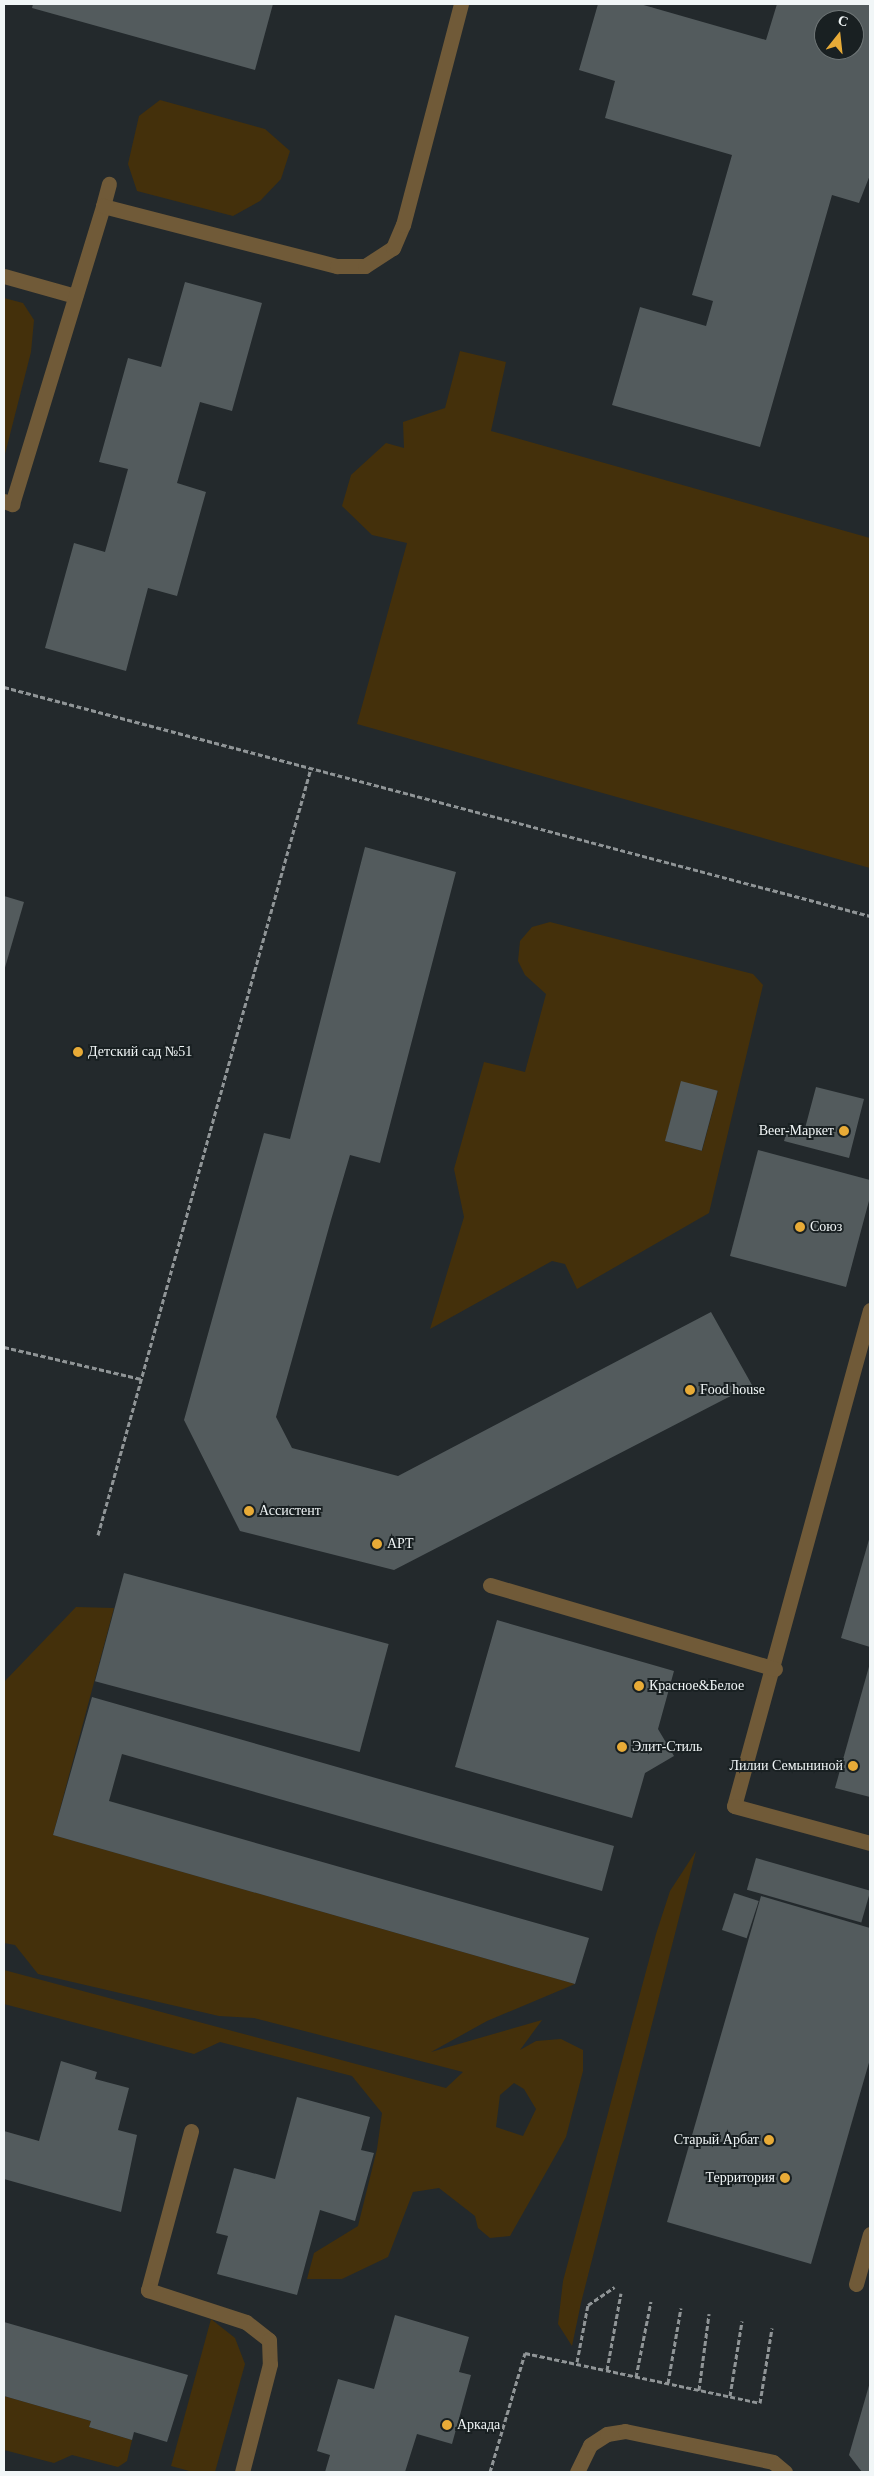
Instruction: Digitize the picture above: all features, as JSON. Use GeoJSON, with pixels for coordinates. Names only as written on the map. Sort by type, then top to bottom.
{"type":"FeatureCollection","features":[{"type":"Feature","properties":{"kind":"lane"},"geometry":{"type":"LineString","coordinates":[[103,206],[337,266],[365,266],[393,248],[403,225],[462,4]]}},
{"type":"Feature","properties":{"kind":"lane"},"geometry":{"type":"LineString","coordinates":[[4,501],[12,504],[109,184]]}},
{"type":"Feature","properties":{"kind":"lane"},"geometry":{"type":"LineString","coordinates":[[4,276],[75,296]]}},
{"type":"Feature","properties":{"kind":"lane"},"geometry":{"type":"LineString","coordinates":[[870,1310],[775,1669],[734,1806],[870,1843]]}},
{"type":"Feature","properties":{"kind":"lane"},"geometry":{"type":"LineString","coordinates":[[490,1585],[775,1669]]}},
{"type":"Feature","properties":{"kind":"lane"},"geometry":{"type":"LineString","coordinates":[[190,2131],[148,2290],[246,2322],[269,2340],[270,2364],[242,2472]]}},
{"type":"Feature","properties":{"kind":"lane"},"geometry":{"type":"LineString","coordinates":[[856,2284],[870,2234]]}},
{"type":"Feature","properties":{"kind":"lane"},"geometry":{"type":"LineString","coordinates":[[577,2472],[590,2445],[607,2434],[625,2431],[773,2462],[785,2472]]}},
{"type":"Feature","properties":{"kind":"path"},"geometry":{"type":"LineString","coordinates":[[4,686],[870,916]]}},
{"type":"Feature","properties":{"kind":"path"},"geometry":{"type":"LineString","coordinates":[[98,1535],[311,768]]}},
{"type":"Feature","properties":{"kind":"path"},"geometry":{"type":"LineString","coordinates":[[4,1347],[141,1379]]}},
{"type":"Feature","properties":{"kind":"path"},"geometry":{"type":"LineString","coordinates":[[577,2362],[588,2305],[615,2287]]}},
{"type":"Feature","properties":{"kind":"path"},"geometry":{"type":"LineString","coordinates":[[607,2370],[621,2293]]}},
{"type":"Feature","properties":{"kind":"path"},"geometry":{"type":"LineString","coordinates":[[636,2377],[651,2301]]}},
{"type":"Feature","properties":{"kind":"path"},"geometry":{"type":"LineString","coordinates":[[668,2383],[681,2308]]}},
{"type":"Feature","properties":{"kind":"path"},"geometry":{"type":"LineString","coordinates":[[698,2390],[709,2314]]}},
{"type":"Feature","properties":{"kind":"path"},"geometry":{"type":"LineString","coordinates":[[730,2396],[742,2321]]}},
{"type":"Feature","properties":{"kind":"path"},"geometry":{"type":"LineString","coordinates":[[490,2472],[524,2353],[577,2362],[636,2377],[760,2403],[772,2328]]}},
{"type":"Feature","properties":{"kind":"shaded area"},"geometry":{"type":"Polygon","coordinates":[[[160,100],[265,129],[290,151],[281,179],[260,201],[233,216],[137,191],[128,164],[139,116],[160,100]]]}},
{"type":"Feature","properties":{"kind":"shaded area"},"geometry":{"type":"Polygon","coordinates":[[[4,298],[23,303],[34,320],[31,352],[4,458],[4,298]]]}},
{"type":"Feature","properties":{"kind":"shaded area"},"geometry":{"type":"Polygon","coordinates":[[[460,351],[506,362],[491,431],[870,538],[870,868],[357,724],[407,543],[372,535],[342,506],[351,475],[386,443],[404,448],[403,422],[445,408],[460,351]]]}},
{"type":"Feature","properties":{"kind":"shaded area"},"geometry":{"type":"Polygon","coordinates":[[[550,922],[753,974],[763,985],[709,1213],[577,1289],[565,1264],[552,1261],[430,1329],[464,1217],[454,1169],[484,1062],[525,1072],[546,994],[525,975],[518,961],[520,941],[532,927],[550,922]],[[681,1082],[665,1141],[702,1151],[718,1091],[681,1082]]]}},
{"type":"Feature","properties":{"kind":"shaded area"},"geometry":{"type":"Polygon","coordinates":[[[76,1607],[114,1608],[53,1835],[575,1984],[487,2021],[431,2052],[542,2020],[520,2050],[536,2041],[561,2039],[583,2050],[583,2071],[566,2137],[510,2236],[490,2238],[478,2228],[475,2216],[439,2188],[413,2192],[388,2257],[342,2279],[307,2279],[314,2253],[358,2226],[377,2149],[382,2113],[352,2076],[220,2042],[194,2054],[4,2004],[4,1970],[446,2088],[463,2072],[254,2018],[219,2016],[38,1974],[15,1945],[4,1943],[4,1682],[76,1607]],[[514,2083],[500,2095],[496,2127],[523,2136],[536,2109],[524,2089],[514,2083]]]}},
{"type":"Feature","properties":{"kind":"shaded area"},"geometry":{"type":"Polygon","coordinates":[[[696,1851],[581,2303],[572,2346],[558,2324],[563,2281],[656,1934],[670,1891],[696,1851]]]}},
{"type":"Feature","properties":{"kind":"shaded area"},"geometry":{"type":"Polygon","coordinates":[[[211,2319],[235,2338],[245,2364],[215,2472],[193,2472],[171,2466],[211,2319]]]}},
{"type":"Feature","properties":{"kind":"shaded area"},"geometry":{"type":"Polygon","coordinates":[[[4,2396],[91,2421],[89,2427],[132,2440],[127,2461],[118,2467],[72,2455],[54,2463],[4,2450],[4,2396]]]}},
{"type":"Feature","properties":{"kind":"building"},"geometry":{"type":"Polygon","coordinates":[[[33,4],[273,4],[255,70],[32,8],[33,4]]]}},
{"type":"Feature","properties":{"kind":"building"},"geometry":{"type":"Polygon","coordinates":[[[598,4],[640,4],[766,40],[777,4],[870,4],[870,175],[859,203],[832,195],[760,447],[612,405],[640,307],[706,326],[713,301],[692,295],[732,155],[605,118],[615,81],[579,70],[598,4]]]}},
{"type":"Feature","properties":{"kind":"building"},"geometry":{"type":"Polygon","coordinates":[[[185,282],[262,303],[232,411],[200,402],[177,483],[206,492],[177,596],[148,588],[126,671],[45,648],[74,543],[105,552],[128,469],[99,462],[128,358],[161,367],[185,282]]]}},
{"type":"Feature","properties":{"kind":"building"},"geometry":{"type":"Polygon","coordinates":[[[365,847],[456,872],[380,1163],[350,1155],[331,1220],[276,1417],[292,1448],[398,1476],[711,1312],[752,1385],[394,1570],[240,1531],[184,1420],[264,1133],[290,1139],[365,847]]]}},
{"type":"Feature","properties":{"kind":"building"},"geometry":{"type":"Polygon","coordinates":[[[4,896],[24,902],[4,971],[4,896]]]}},
{"type":"Feature","properties":{"kind":"building"},"geometry":{"type":"Polygon","coordinates":[[[681,1081],[718,1091],[702,1151],[665,1141],[681,1081]]]}},
{"type":"Feature","properties":{"kind":"building"},"geometry":{"type":"Polygon","coordinates":[[[816,1087],[864,1099],[849,1158],[784,1141],[788,1128],[804,1132],[816,1087]]]}},
{"type":"Feature","properties":{"kind":"building","name":"Союз"},"geometry":{"type":"Polygon","coordinates":[[[758,1150],[870,1180],[870,1197],[846,1287],[730,1256],[758,1150]]]}},
{"type":"Feature","properties":{"kind":"building"},"geometry":{"type":"Polygon","coordinates":[[[870,1536],[870,1647],[841,1638],[870,1536]]]}},
{"type":"Feature","properties":{"kind":"building"},"geometry":{"type":"Polygon","coordinates":[[[124,1573],[389,1644],[360,1752],[95,1681],[124,1573]]]}},
{"type":"Feature","properties":{"kind":"building"},"geometry":{"type":"Polygon","coordinates":[[[497,1620],[674,1671],[658,1729],[674,1756],[645,1773],[632,1818],[455,1767],[497,1620]]]}},
{"type":"Feature","properties":{"kind":"building"},"geometry":{"type":"Polygon","coordinates":[[[870,1663],[870,1797],[835,1788],[870,1663]]]}},
{"type":"Feature","properties":{"kind":"building"},"geometry":{"type":"Polygon","coordinates":[[[92,1697],[614,1846],[602,1891],[122,1754],[109,1801],[589,1938],[575,1984],[53,1835],[92,1697]]]}},
{"type":"Feature","properties":{"kind":"building"},"geometry":{"type":"Polygon","coordinates":[[[756,1858],[870,1891],[861,1923],[747,1890],[756,1858]]]}},
{"type":"Feature","properties":{"kind":"building"},"geometry":{"type":"Polygon","coordinates":[[[734,1893],[759,1901],[747,1938],[722,1930],[734,1893]]]}},
{"type":"Feature","properties":{"kind":"building","name":"Старый Арбат"},"geometry":{"type":"Polygon","coordinates":[[[761,1896],[870,1928],[870,2059],[811,2264],[667,2222],[761,1896]]]}},
{"type":"Feature","properties":{"kind":"building"},"geometry":{"type":"Polygon","coordinates":[[[61,2061],[97,2072],[95,2079],[129,2088],[118,2130],[137,2135],[121,2212],[4,2179],[4,2131],[39,2141],[61,2061]]]}},
{"type":"Feature","properties":{"kind":"building"},"geometry":{"type":"Polygon","coordinates":[[[297,2097],[370,2117],[361,2150],[374,2153],[355,2221],[320,2210],[297,2295],[217,2274],[228,2236],[216,2233],[234,2168],[275,2179],[297,2097]]]}},
{"type":"Feature","properties":{"kind":"building"},"geometry":{"type":"Polygon","coordinates":[[[395,2315],[469,2337],[459,2372],[471,2375],[452,2444],[417,2434],[405,2472],[325,2472],[330,2455],[317,2451],[338,2379],[374,2389],[395,2315]]]}},
{"type":"Feature","properties":{"kind":"building"},"geometry":{"type":"Polygon","coordinates":[[[4,2322],[188,2375],[167,2442],[134,2432],[132,2440],[89,2427],[91,2421],[4,2396],[4,2322]]]}},
{"type":"Feature","properties":{"kind":"building"},"geometry":{"type":"Polygon","coordinates":[[[870,2382],[870,2472],[862,2472],[849,2455],[870,2382]]]}},
{"type":"Feature","properties":{"kind":"place","name":"Детский сад №51"},"geometry":{"type":"Point","coordinates":[78,1052]}},
{"type":"Feature","properties":{"kind":"place","name":"Beer-Маркет"},"geometry":{"type":"Point","coordinates":[844,1131]}},
{"type":"Feature","properties":{"kind":"place","name":"Союз"},"geometry":{"type":"Point","coordinates":[800,1227]}},
{"type":"Feature","properties":{"kind":"place","name":"Food house"},"geometry":{"type":"Point","coordinates":[690,1390]}},
{"type":"Feature","properties":{"kind":"place","name":"Ассистент"},"geometry":{"type":"Point","coordinates":[249,1511]}},
{"type":"Feature","properties":{"kind":"place","name":"АРТ"},"geometry":{"type":"Point","coordinates":[377,1544]}},
{"type":"Feature","properties":{"kind":"place","name":"Красное&Белое"},"geometry":{"type":"Point","coordinates":[639,1686]}},
{"type":"Feature","properties":{"kind":"place","name":"Элит-Стиль"},"geometry":{"type":"Point","coordinates":[622,1747]}},
{"type":"Feature","properties":{"kind":"place","name":"Лилии Семыниной"},"geometry":{"type":"Point","coordinates":[853,1766]}},
{"type":"Feature","properties":{"kind":"place","name":"Старый Арбат"},"geometry":{"type":"Point","coordinates":[769,2140]}},
{"type":"Feature","properties":{"kind":"place","name":"Территория"},"geometry":{"type":"Point","coordinates":[785,2178]}},
{"type":"Feature","properties":{"kind":"place","name":"Аркада"},"geometry":{"type":"Point","coordinates":[447,2425]}}]}
